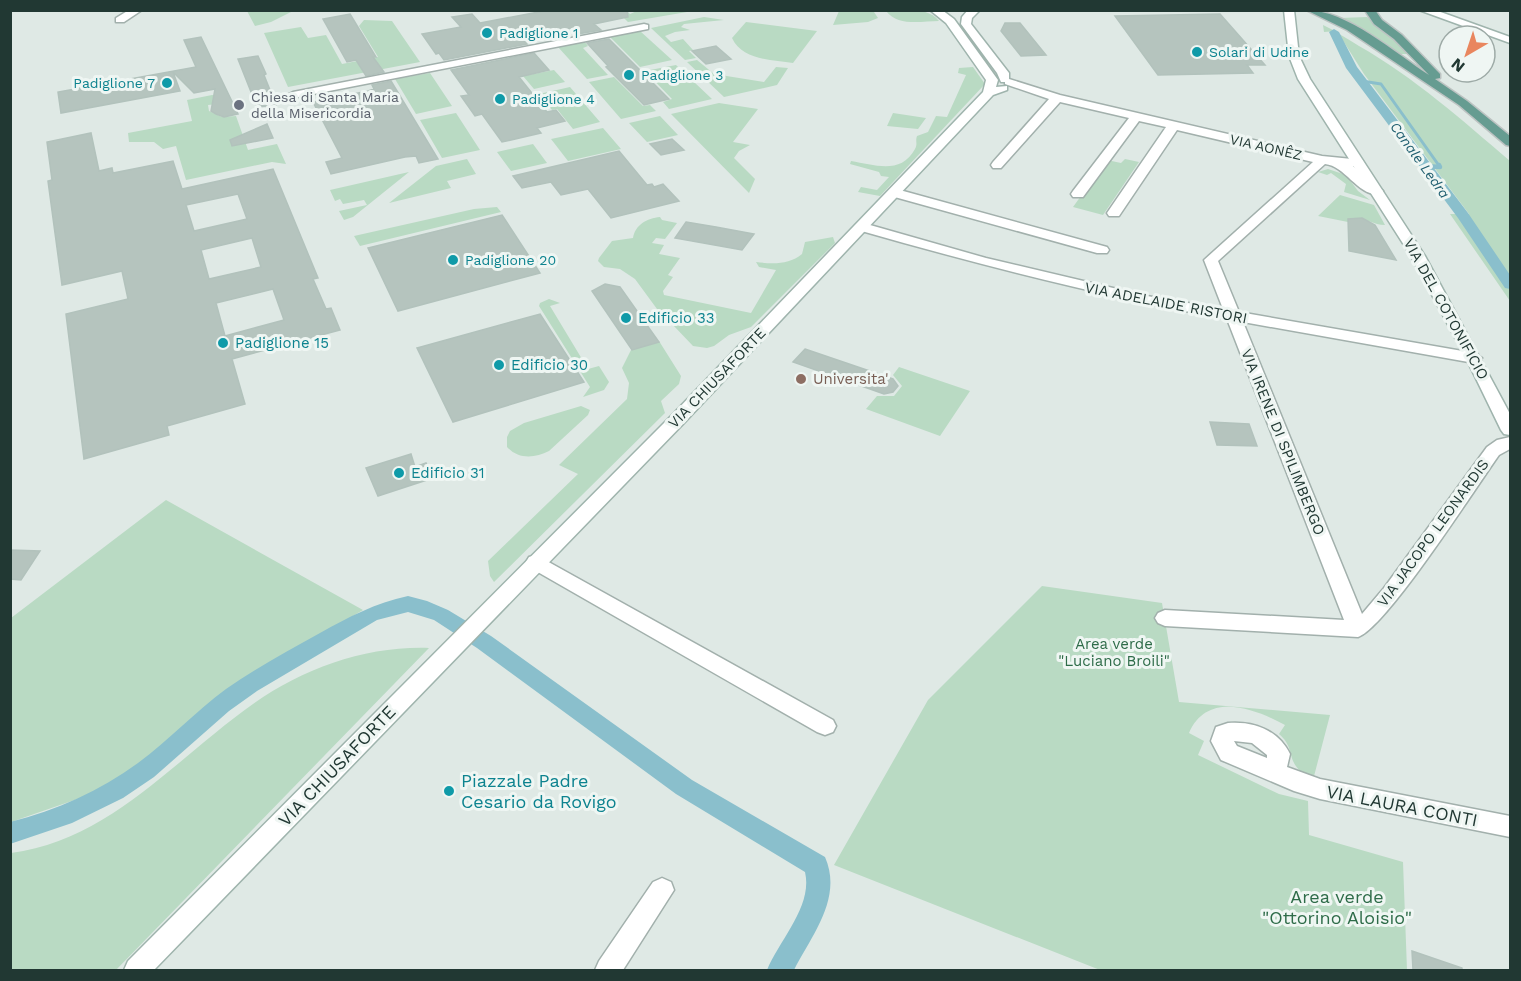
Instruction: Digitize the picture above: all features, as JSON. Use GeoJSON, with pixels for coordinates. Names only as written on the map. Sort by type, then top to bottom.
{"type":"FeatureCollection","features":[{"type":"Feature","properties":{"kind":"main road"},"geometry":{"type":"LineString","coordinates":[[1311,10],[1347,15]]}},
{"type":"Feature","properties":{"kind":"main road"},"geometry":{"type":"LineString","coordinates":[[1311,10],[1351,28],[1463,103]]}},
{"type":"Feature","properties":{"kind":"main road"},"geometry":{"type":"LineString","coordinates":[[1370,12],[1463,103],[1510,142]]}},
{"type":"Feature","properties":{"kind":"main road"},"geometry":{"type":"LineString","coordinates":[[1391,55],[1408,58],[1415,54]]}},
{"type":"Feature","properties":{"kind":"street"},"geometry":{"type":"LineString","coordinates":[[120,20],[136,10]]}},
{"type":"Feature","properties":{"kind":"street"},"geometry":{"type":"LineString","coordinates":[[936,10],[950,21],[971,51],[1000,85],[1004,75],[965,22],[975,10]]}},
{"type":"Feature","properties":{"kind":"street"},"geometry":{"type":"LineString","coordinates":[[1424,10],[1510,41]]}},
{"type":"Feature","properties":{"kind":"street","name":"VIA DEL COTONIFICIO"},"geometry":{"type":"LineString","coordinates":[[1293,12],[1294,56],[1298,67],[1324,112],[1418,256],[1474,358],[1510,430]]}},
{"type":"Feature","properties":{"kind":"street"},"geometry":{"type":"LineString","coordinates":[[293,95],[645,27]]}},
{"type":"Feature","properties":{"kind":"street"},"geometry":{"type":"LineString","coordinates":[[535,35],[545,46]]}},
{"type":"Feature","properties":{"kind":"street"},"geometry":{"type":"LineString","coordinates":[[971,51],[986,50]]}},
{"type":"Feature","properties":{"kind":"street","name":"VIA AONÊZ"},"geometry":{"type":"LineString","coordinates":[[1000,85],[1325,160],[1358,164]]}},
{"type":"Feature","properties":{"kind":"street","name":"VIA CHIUSAFORTE"},"geometry":{"type":"LineString","coordinates":[[137,970],[1000,85]]}},
{"type":"Feature","properties":{"kind":"street"},"geometry":{"type":"LineString","coordinates":[[997,165],[1057,98]]}},
{"type":"Feature","properties":{"kind":"street"},"geometry":{"type":"LineString","coordinates":[[1078,194],[1137,116]]}},
{"type":"Feature","properties":{"kind":"street"},"geometry":{"type":"LineString","coordinates":[[1114,213],[1174,125]]}},
{"type":"Feature","properties":{"kind":"street","name":"VIA DEL COTONIFICIO"},"geometry":{"type":"LineString","coordinates":[[1325,160],[1349,168],[1363,185],[1376,191]]}},
{"type":"Feature","properties":{"kind":"street","name":"VIA IRENE DI SPILIMBERGO"},"geometry":{"type":"LineString","coordinates":[[1325,160],[1211,260],[1358,629]]}},
{"type":"Feature","properties":{"kind":"street"},"geometry":{"type":"LineString","coordinates":[[896,193],[1102,250]]}},
{"type":"Feature","properties":{"kind":"street","name":"VIA ADELAIDE RISTORI"},"geometry":{"type":"LineString","coordinates":[[863,228],[1069,283],[1233,316],[1474,358]]}},
{"type":"Feature","properties":{"kind":"street","name":"VIA JACOPO LEONARDIS"},"geometry":{"type":"LineString","coordinates":[[1358,629],[1391,594],[1493,451],[1503,444],[1510,443]]}},
{"type":"Feature","properties":{"kind":"street"},"geometry":{"type":"LineString","coordinates":[[537,562],[825,726]]}},
{"type":"Feature","properties":{"kind":"street"},"geometry":{"type":"LineString","coordinates":[[1165,618],[1358,629]]}},
{"type":"Feature","properties":{"kind":"street","name":"VIA LAURA CONTI"},"geometry":{"type":"LineString","coordinates":[[1273,764],[1294,781],[1335,793],[1510,827]]}},
{"type":"Feature","properties":{"kind":"street"},"geometry":{"type":"LineString","coordinates":[[608,970],[662,890]]}},
{"type":"Feature","properties":{"kind":"green space"},"geometry":{"type":"Polygon","coordinates":[[[639,10],[687,12],[628,22],[617,11],[627,11],[630,14],[639,10]]]}},
{"type":"Feature","properties":{"kind":"green space"},"geometry":{"type":"Polygon","coordinates":[[[247,11],[293,11],[271,22],[255,26],[247,11]]]}},
{"type":"Feature","properties":{"kind":"green space"},"geometry":{"type":"Polygon","coordinates":[[[839,11],[874,12],[878,18],[868,22],[833,25],[839,11]]]}},
{"type":"Feature","properties":{"kind":"green space"},"geometry":{"type":"Polygon","coordinates":[[[886,11],[922,11],[939,21],[904,21],[891,16],[886,11]]]}},
{"type":"Feature","properties":{"kind":"green space"},"geometry":{"type":"Polygon","coordinates":[[[704,17],[724,20],[684,24],[681,27],[690,30],[665,36],[671,42],[683,39],[693,50],[689,51],[696,58],[685,60],[651,28],[704,17]]]}},
{"type":"Feature","properties":{"kind":"green space"},"geometry":{"type":"Polygon","coordinates":[[[1367,17],[1409,54],[1397,54],[1340,18],[1367,17]]]}},
{"type":"Feature","properties":{"kind":"green space"},"geometry":{"type":"Polygon","coordinates":[[[364,20],[392,21],[420,62],[288,87],[264,33],[301,27],[308,38],[326,35],[342,64],[378,57],[359,26],[364,20]]]}},
{"type":"Feature","properties":{"kind":"green space"},"geometry":{"type":"Polygon","coordinates":[[[746,22],[817,31],[793,63],[776,61],[750,55],[737,45],[732,38],[746,22]]]}},
{"type":"Feature","properties":{"kind":"green space"},"geometry":{"type":"Polygon","coordinates":[[[1323,25],[1328,27],[1335,31],[1324,32],[1323,25]]]}},
{"type":"Feature","properties":{"kind":"green space"},"geometry":{"type":"Polygon","coordinates":[[[640,31],[672,60],[640,67],[610,37],[640,31]]]}},
{"type":"Feature","properties":{"kind":"green space"},"geometry":{"type":"Polygon","coordinates":[[[1338,33],[1380,58],[1419,86],[1510,161],[1510,301],[1450,214],[1469,214],[1364,74],[1338,33]]]}},
{"type":"Feature","properties":{"kind":"green space"},"geometry":{"type":"Polygon","coordinates":[[[584,41],[588,46],[583,48],[608,75],[587,79],[558,47],[584,41]]]}},
{"type":"Feature","properties":{"kind":"green space"},"geometry":{"type":"Polygon","coordinates":[[[697,60],[714,74],[764,82],[776,67],[788,68],[777,85],[724,97],[687,62],[697,60]]]}},
{"type":"Feature","properties":{"kind":"green space"},"geometry":{"type":"Polygon","coordinates":[[[676,65],[712,99],[669,109],[663,102],[672,99],[645,71],[676,65]]]}},
{"type":"Feature","properties":{"kind":"green space"},"geometry":{"type":"Polygon","coordinates":[[[973,67],[985,84],[880,196],[858,192],[861,187],[877,190],[889,177],[850,164],[851,161],[887,166],[895,165],[909,157],[915,149],[917,136],[928,132],[936,116],[947,117],[966,75],[958,73],[959,68],[973,67]]]}},
{"type":"Feature","properties":{"kind":"green space"},"geometry":{"type":"Polygon","coordinates":[[[554,70],[565,82],[534,89],[523,76],[554,70]]]}},
{"type":"Feature","properties":{"kind":"green space"},"geometry":{"type":"Polygon","coordinates":[[[430,73],[452,106],[416,114],[395,79],[430,73]]]}},
{"type":"Feature","properties":{"kind":"green space"},"geometry":{"type":"Polygon","coordinates":[[[614,77],[643,106],[650,105],[656,111],[621,119],[589,82],[614,77]]]}},
{"type":"Feature","properties":{"kind":"green space"},"geometry":{"type":"Polygon","coordinates":[[[570,87],[600,122],[573,129],[557,109],[552,110],[539,94],[570,87]]]}},
{"type":"Feature","properties":{"kind":"green space"},"geometry":{"type":"Polygon","coordinates":[[[212,95],[226,96],[218,104],[208,105],[209,111],[222,117],[236,116],[248,150],[277,144],[286,164],[272,162],[186,180],[176,146],[163,149],[154,142],[129,142],[128,133],[192,121],[187,100],[212,95]]]}},
{"type":"Feature","properties":{"kind":"green space"},"geometry":{"type":"Polygon","coordinates":[[[719,103],[758,109],[733,142],[750,145],[739,151],[734,158],[755,179],[749,193],[671,114],[719,103]]]}},
{"type":"Feature","properties":{"kind":"green space"},"geometry":{"type":"Polygon","coordinates":[[[456,113],[480,150],[442,158],[420,120],[456,113]]]}},
{"type":"Feature","properties":{"kind":"green space"},"geometry":{"type":"Polygon","coordinates":[[[893,113],[926,118],[918,129],[887,126],[893,113]]]}},
{"type":"Feature","properties":{"kind":"green space"},"geometry":{"type":"Polygon","coordinates":[[[660,116],[678,135],[647,142],[629,123],[660,116]]]}},
{"type":"Feature","properties":{"kind":"green space"},"geometry":{"type":"Polygon","coordinates":[[[603,128],[621,149],[568,161],[551,139],[603,128]]]}},
{"type":"Feature","properties":{"kind":"green space"},"geometry":{"type":"Polygon","coordinates":[[[533,144],[547,163],[511,171],[497,152],[533,144]]]}},
{"type":"Feature","properties":{"kind":"green space"},"geometry":{"type":"Polygon","coordinates":[[[467,159],[476,174],[447,181],[451,188],[389,203],[436,166],[467,159]]]}},
{"type":"Feature","properties":{"kind":"green space"},"geometry":{"type":"Polygon","coordinates":[[[1125,159],[1139,162],[1103,215],[1073,207],[1107,160],[1121,163],[1125,159]]]}},
{"type":"Feature","properties":{"kind":"green space"},"geometry":{"type":"Polygon","coordinates":[[[1328,169],[1346,175],[1358,191],[1370,200],[1344,192],[1346,184],[1331,173],[1327,175],[1318,172],[1328,169]]]}},
{"type":"Feature","properties":{"kind":"green space"},"geometry":{"type":"Polygon","coordinates":[[[409,172],[353,217],[344,220],[339,211],[367,205],[364,200],[343,204],[340,199],[335,201],[330,190],[409,172]]]}},
{"type":"Feature","properties":{"kind":"green space"},"geometry":{"type":"Polygon","coordinates":[[[1340,195],[1374,205],[1385,225],[1357,218],[1352,218],[1348,222],[1318,216],[1340,195]]]}},
{"type":"Feature","properties":{"kind":"green space"},"geometry":{"type":"Polygon","coordinates":[[[497,207],[501,212],[360,246],[354,236],[474,209],[497,207]]]}},
{"type":"Feature","properties":{"kind":"green space"},"geometry":{"type":"Polygon","coordinates":[[[660,217],[662,220],[677,223],[665,239],[656,238],[652,243],[664,245],[659,254],[680,258],[668,275],[673,277],[663,291],[664,295],[751,313],[776,270],[759,267],[756,262],[786,262],[797,258],[802,254],[805,242],[833,237],[835,243],[751,327],[729,335],[714,346],[707,348],[693,346],[673,325],[668,324],[635,279],[620,269],[604,267],[598,261],[612,241],[633,238],[636,229],[642,223],[660,217]]]}},
{"type":"Feature","properties":{"kind":"green space"},"geometry":{"type":"Polygon","coordinates":[[[549,299],[560,303],[550,306],[588,369],[599,366],[609,382],[604,390],[583,397],[590,387],[539,306],[540,303],[549,299]]]}},
{"type":"Feature","properties":{"kind":"green space"},"geometry":{"type":"Polygon","coordinates":[[[659,341],[681,376],[679,384],[661,401],[665,413],[494,582],[490,576],[488,561],[578,474],[559,465],[627,399],[629,383],[622,368],[631,350],[659,341]]]}},
{"type":"Feature","properties":{"kind":"green space"},"geometry":{"type":"Polygon","coordinates":[[[899,367],[970,391],[940,436],[866,409],[877,396],[894,396],[902,386],[893,375],[899,367]]]}},
{"type":"Feature","properties":{"kind":"green space"},"geometry":{"type":"Polygon","coordinates":[[[581,406],[590,410],[588,415],[549,451],[527,457],[507,447],[507,437],[510,431],[524,423],[581,406]]]}},
{"type":"Feature","properties":{"kind":"green space"},"geometry":{"type":"Polygon","coordinates":[[[166,500],[363,610],[240,683],[123,777],[92,794],[11,822],[11,618],[166,500]]]}},
{"type":"Feature","properties":{"kind":"green space"},"geometry":{"type":"Polygon","coordinates":[[[1042,586],[1162,603],[1179,702],[1330,715],[1313,780],[1297,768],[1285,740],[1279,734],[1285,725],[1259,713],[1232,707],[1219,708],[1207,712],[1197,720],[1189,733],[1204,741],[1198,755],[1279,794],[1308,801],[1309,835],[1403,862],[1407,970],[1100,970],[834,865],[928,700],[1042,586]]]}},
{"type":"Feature","properties":{"kind":"green space"},"geometry":{"type":"Polygon","coordinates":[[[405,648],[429,648],[116,970],[11,970],[11,853],[47,845],[80,832],[111,815],[253,704],[293,680],[314,670],[359,655],[405,648]]]}},
{"type":"Feature","properties":{"kind":"building","name":"Padiglione 1"},"geometry":{"type":"Polygon","coordinates":[[[549,10],[627,10],[628,17],[594,24],[601,30],[578,34],[572,28],[521,38],[527,44],[444,60],[439,53],[436,54],[422,34],[461,27],[452,17],[472,14],[480,23],[549,10]]]}},
{"type":"Feature","properties":{"kind":"building"},"geometry":{"type":"Polygon","coordinates":[[[350,14],[376,57],[373,57],[384,72],[366,76],[356,60],[347,62],[323,19],[350,14]]]}},
{"type":"Feature","properties":{"kind":"building","name":"Solari di Udine"},"geometry":{"type":"Polygon","coordinates":[[[1220,14],[1265,65],[1247,65],[1253,73],[1158,75],[1115,16],[1220,14]]]}},
{"type":"Feature","properties":{"kind":"building"},"geometry":{"type":"Polygon","coordinates":[[[1005,23],[1020,23],[1046,55],[1021,56],[1001,31],[1005,23]]]}},
{"type":"Feature","properties":{"kind":"building","name":"Padiglione 7"},"geometry":{"type":"Polygon","coordinates":[[[201,37],[238,114],[224,117],[211,111],[215,89],[194,93],[173,72],[180,91],[61,113],[58,92],[196,67],[184,40],[201,37]]]}},
{"type":"Feature","properties":{"kind":"building","name":"Padiglione 3"},"geometry":{"type":"Polygon","coordinates":[[[609,39],[669,99],[644,105],[606,67],[608,66],[587,43],[609,39]]]}},
{"type":"Feature","properties":{"kind":"building"},"geometry":{"type":"Polygon","coordinates":[[[716,46],[731,59],[706,64],[692,51],[716,46]]]}},
{"type":"Feature","properties":{"kind":"building","name":"Padiglione 4"},"geometry":{"type":"Polygon","coordinates":[[[534,53],[549,70],[519,77],[547,112],[556,110],[565,121],[537,128],[541,133],[502,142],[482,114],[475,116],[461,96],[469,95],[451,70],[534,53]]]}},
{"type":"Feature","properties":{"kind":"building"},"geometry":{"type":"Polygon","coordinates":[[[258,56],[276,105],[257,107],[238,59],[258,56]]]}},
{"type":"Feature","properties":{"kind":"building"},"geometry":{"type":"Polygon","coordinates":[[[391,81],[438,159],[419,163],[416,156],[405,157],[331,174],[326,162],[342,158],[313,102],[368,91],[374,89],[372,85],[391,81]]]}},
{"type":"Feature","properties":{"kind":"building"},"geometry":{"type":"Polygon","coordinates":[[[267,124],[273,138],[232,146],[230,140],[267,124]]]}},
{"type":"Feature","properties":{"kind":"building"},"geometry":{"type":"Polygon","coordinates":[[[91,133],[99,171],[112,168],[113,173],[173,161],[182,189],[273,169],[318,278],[313,279],[326,309],[331,308],[340,330],[232,359],[245,404],[167,426],[169,435],[84,459],[66,314],[128,299],[122,271],[62,285],[48,181],[52,180],[47,142],[91,133]],[[238,194],[186,205],[194,231],[247,219],[238,194]],[[252,238],[201,250],[209,279],[261,267],[252,238]],[[273,289],[216,303],[225,336],[284,320],[273,289]]]}},
{"type":"Feature","properties":{"kind":"building"},"geometry":{"type":"Polygon","coordinates":[[[672,139],[684,150],[661,155],[650,144],[672,139]]]}},
{"type":"Feature","properties":{"kind":"building"},"geometry":{"type":"Polygon","coordinates":[[[619,151],[647,185],[652,184],[654,187],[663,184],[679,201],[611,218],[588,189],[561,195],[551,182],[522,188],[513,176],[619,151]]]}},
{"type":"Feature","properties":{"kind":"building","name":"Padiglione 20"},"geometry":{"type":"Polygon","coordinates":[[[502,215],[540,273],[398,311],[368,248],[502,215]]]}},
{"type":"Feature","properties":{"kind":"building"},"geometry":{"type":"Polygon","coordinates":[[[1362,218],[1375,225],[1396,260],[1349,251],[1348,219],[1362,218]]]}},
{"type":"Feature","properties":{"kind":"building"},"geometry":{"type":"Polygon","coordinates":[[[686,222],[754,234],[742,250],[675,238],[686,222]]]}},
{"type":"Feature","properties":{"kind":"building","name":"Edificio 33"},"geometry":{"type":"Polygon","coordinates":[[[605,284],[620,287],[659,342],[632,350],[592,291],[605,284]]]}},
{"type":"Feature","properties":{"kind":"building","name":"Edificio 30"},"geometry":{"type":"Polygon","coordinates":[[[540,314],[584,382],[453,422],[417,348],[540,314]]]}},
{"type":"Feature","properties":{"kind":"building"},"geometry":{"type":"Polygon","coordinates":[[[805,349],[893,379],[898,386],[893,392],[884,394],[793,362],[805,349]]]}},
{"type":"Feature","properties":{"kind":"building"},"geometry":{"type":"Polygon","coordinates":[[[1210,422],[1249,424],[1257,446],[1217,445],[1210,422]]]}},
{"type":"Feature","properties":{"kind":"building","name":"Edificio 31"},"geometry":{"type":"Polygon","coordinates":[[[411,454],[415,467],[426,463],[433,478],[378,496],[366,468],[411,454]]]}},
{"type":"Feature","properties":{"kind":"building"},"geometry":{"type":"Polygon","coordinates":[[[10,550],[40,551],[21,580],[10,579],[10,550]]]}},
{"type":"Feature","properties":{"kind":"building"},"geometry":{"type":"Polygon","coordinates":[[[1412,951],[1462,968],[1462,970],[1413,970],[1412,951]]]}},
{"type":"Feature","properties":{"kind":"waterway","name":"Canale Ledra"},"geometry":{"type":"LineString","coordinates":[[1334,32],[1352,68],[1463,216],[1510,285]]}},
{"type":"Feature","properties":{"kind":"waterway"},"geometry":{"type":"LineString","coordinates":[[1362,81],[1381,84],[1440,167]]}},
{"type":"Feature","properties":{"kind":"waterway","name":"Canale Ledra"},"geometry":{"type":"LineString","coordinates":[[1434,167],[1425,166],[1440,167]]}},
{"type":"Feature","properties":{"kind":"waterway"},"geometry":{"type":"LineString","coordinates":[[10,833],[64,816],[115,791],[146,770],[233,696],[283,664],[370,615],[387,608],[408,604],[420,606],[441,615],[484,642],[684,787],[816,865],[820,883],[817,901],[780,970]]}},
{"type":"Feature","properties":{"kind":"place","name":"Padiglione 1"},"geometry":{"type":"Point","coordinates":[487,33]}},
{"type":"Feature","properties":{"kind":"place","name":"Solari di Udine"},"geometry":{"type":"Point","coordinates":[1197,52]}},
{"type":"Feature","properties":{"kind":"place","name":"Padiglione 3"},"geometry":{"type":"Point","coordinates":[629,75]}},
{"type":"Feature","properties":{"kind":"place","name":"Padiglione 7"},"geometry":{"type":"Point","coordinates":[167,83]}},
{"type":"Feature","properties":{"kind":"place","name":"Padiglione 4"},"geometry":{"type":"Point","coordinates":[500,99]}},
{"type":"Feature","properties":{"kind":"place","name":"Chiesa di Santa Maria della Misericordia"},"geometry":{"type":"Point","coordinates":[239,105]}},
{"type":"Feature","properties":{"kind":"place","name":"Padiglione 20"},"geometry":{"type":"Point","coordinates":[453,260]}},
{"type":"Feature","properties":{"kind":"place","name":"Edificio 33"},"geometry":{"type":"Point","coordinates":[626,318]}},
{"type":"Feature","properties":{"kind":"place","name":"Padiglione 15"},"geometry":{"type":"Point","coordinates":[223,343]}},
{"type":"Feature","properties":{"kind":"place","name":"Edificio 30"},"geometry":{"type":"Point","coordinates":[499,365]}},
{"type":"Feature","properties":{"kind":"place","name":"Universita'"},"geometry":{"type":"Point","coordinates":[801,379]}},
{"type":"Feature","properties":{"kind":"place","name":"Edificio 31"},"geometry":{"type":"Point","coordinates":[399,473]}},
{"type":"Feature","properties":{"kind":"place","name":"Piazzale Padre Cesario da Rovigo"},"geometry":{"type":"Point","coordinates":[449,791]}},
{"type":"Feature","properties":{"kind":"park label","name":"Area verde \"Luciano Broili\""},"geometry":{"type":"Point","coordinates":[1114,652]}},
{"type":"Feature","properties":{"kind":"park label","name":"Area verde \"Ottorino Aloisio\""},"geometry":{"type":"Point","coordinates":[1337,907]}}]}
